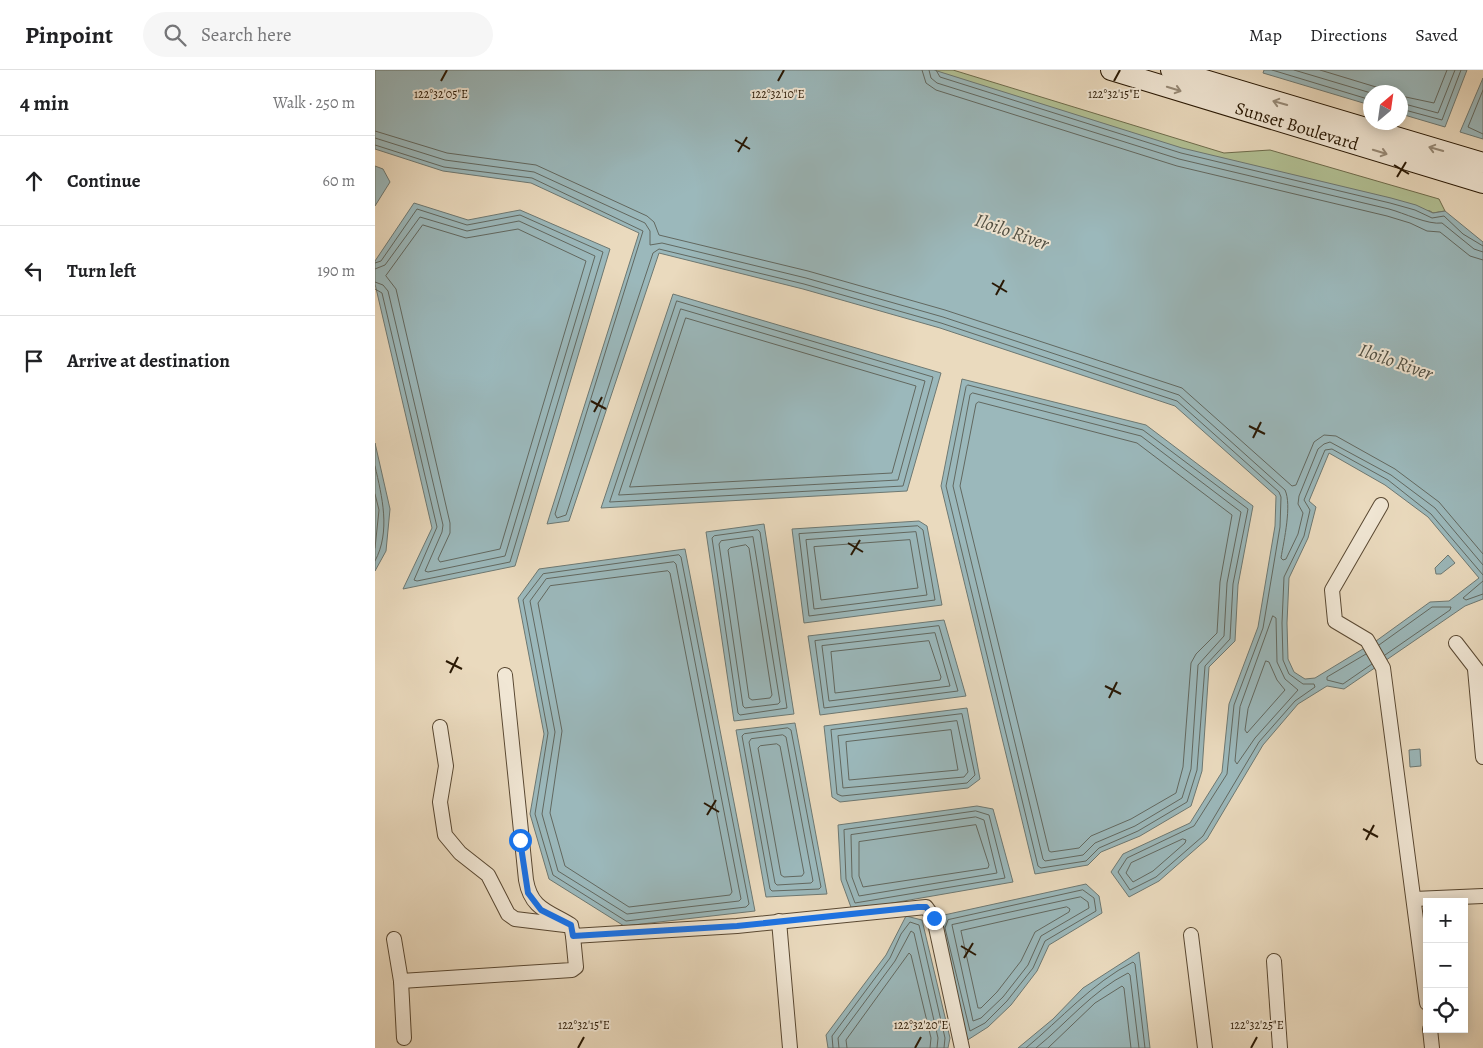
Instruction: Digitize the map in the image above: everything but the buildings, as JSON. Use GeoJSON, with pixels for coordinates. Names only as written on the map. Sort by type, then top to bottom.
{"type":"FeatureCollection","features":[{"type":"Feature","properties":{"kind":"main road","name":"Sunset Boulevard"},"geometry":{"type":"LineString","coordinates":[[1111,70],[1483,183]]}},
{"type":"Feature","properties":{"kind":"main road","name":"Sunset Boulevard"},"geometry":{"type":"LineString","coordinates":[[1171,70],[1483,163]]}},
{"type":"Feature","properties":{"kind":"street"},"geometry":{"type":"LineString","coordinates":[[1381,505],[1332,590],[1335,621],[1367,640],[1383,668],[1425,988]]}},
{"type":"Feature","properties":{"kind":"street"},"geometry":{"type":"LineString","coordinates":[[1456,643],[1479,673],[1483,757]]}},
{"type":"Feature","properties":{"kind":"street"},"geometry":{"type":"LineString","coordinates":[[401,980],[572,970],[576,966],[572,931],[541,910],[528,893],[520,840],[505,675]]}},
{"type":"Feature","properties":{"kind":"street"},"geometry":{"type":"LineString","coordinates":[[440,726],[446,766],[440,802],[445,834],[460,853],[488,875],[508,914],[515,920],[572,931],[779,922],[926,907],[934,918],[962,1048]]}},
{"type":"Feature","properties":{"kind":"street"},"geometry":{"type":"LineString","coordinates":[[1414,899],[1483,896]]}},
{"type":"Feature","properties":{"kind":"street"},"geometry":{"type":"LineString","coordinates":[[779,922],[790,1048]]}},
{"type":"Feature","properties":{"kind":"street"},"geometry":{"type":"LineString","coordinates":[[1191,935],[1205,1048]]}},
{"type":"Feature","properties":{"kind":"street"},"geometry":{"type":"LineString","coordinates":[[394,939],[401,980],[403,1038]]}},
{"type":"Feature","properties":{"kind":"street"},"geometry":{"type":"LineString","coordinates":[[1274,961],[1280,1048]]}},
{"type":"Feature","properties":{"kind":"street"},"geometry":{"type":"LineString","coordinates":[[1430,1033],[1432,1048]]}},
{"type":"Feature","properties":{"kind":"green space"},"geometry":{"type":"Polygon","coordinates":[[[898,70],[953,70],[1224,153],[1270,150],[1439,199],[1445,211],[1433,213],[1430,211],[1351,202],[898,70]]]}},
{"type":"Feature","properties":{"kind":"water","name":"Iloilo River"},"geometry":{"type":"Polygon","coordinates":[[[375,70],[934,70],[1182,148],[1391,198],[1416,205],[1433,213],[1445,211],[1483,242],[1483,599],[1465,606],[1344,689],[1327,686],[1298,704],[1263,745],[1207,839],[1159,881],[1129,897],[1111,872],[1123,854],[1190,823],[1222,772],[1229,704],[1258,627],[1275,526],[1276,496],[1175,406],[940,328],[803,289],[659,253],[569,521],[547,524],[639,233],[531,183],[443,171],[375,149],[375,70]],[[1329,453],[1309,501],[1316,507],[1308,538],[1289,578],[1288,659],[1294,672],[1305,679],[1315,678],[1376,641],[1430,602],[1449,601],[1479,578],[1428,517],[1385,485],[1329,453]]]}},
{"type":"Feature","properties":{"kind":"water"},"geometry":{"type":"Polygon","coordinates":[[[1264,70],[1467,70],[1445,127],[1408,116],[1408,85],[1363,85],[1363,103],[1263,73],[1264,70]]]}},
{"type":"Feature","properties":{"kind":"water"},"geometry":{"type":"Polygon","coordinates":[[[1483,78],[1483,139],[1460,132],[1483,78]]]}},
{"type":"Feature","properties":{"kind":"water"},"geometry":{"type":"Polygon","coordinates":[[[375,166],[383,169],[390,182],[375,206],[375,166]]]}},
{"type":"Feature","properties":{"kind":"water"},"geometry":{"type":"Polygon","coordinates":[[[414,203],[468,220],[520,210],[610,249],[515,566],[403,589],[432,528],[375,284],[375,261],[414,203]]]}},
{"type":"Feature","properties":{"kind":"water"},"geometry":{"type":"Polygon","coordinates":[[[673,294],[941,373],[907,491],[601,508],[673,294]]]}},
{"type":"Feature","properties":{"kind":"water"},"geometry":{"type":"Polygon","coordinates":[[[962,379],[1146,425],[1253,506],[1238,585],[1235,641],[1209,667],[1202,771],[1191,806],[1140,836],[1101,852],[1088,865],[1035,874],[941,486],[962,379]]]}},
{"type":"Feature","properties":{"kind":"water"},"geometry":{"type":"Polygon","coordinates":[[[375,443],[390,509],[386,551],[375,571],[375,443]]]}},
{"type":"Feature","properties":{"kind":"water"},"geometry":{"type":"Polygon","coordinates":[[[919,521],[927,526],[942,605],[804,623],[792,529],[919,521]]]}},
{"type":"Feature","properties":{"kind":"water"},"geometry":{"type":"Polygon","coordinates":[[[764,524],[794,714],[734,721],[706,532],[764,524]]]}},
{"type":"Feature","properties":{"kind":"water"},"geometry":{"type":"Polygon","coordinates":[[[685,549],[755,911],[624,926],[549,879],[530,814],[544,734],[518,598],[539,569],[685,549]]]}},
{"type":"Feature","properties":{"kind":"water"},"geometry":{"type":"Polygon","coordinates":[[[1448,555],[1455,563],[1441,574],[1436,574],[1435,568],[1448,555]]]}},
{"type":"Feature","properties":{"kind":"water"},"geometry":{"type":"Polygon","coordinates":[[[944,620],[966,696],[820,715],[808,636],[944,620]]]}},
{"type":"Feature","properties":{"kind":"water"},"geometry":{"type":"Polygon","coordinates":[[[967,708],[980,779],[968,788],[840,802],[832,797],[824,726],[967,708]]]}},
{"type":"Feature","properties":{"kind":"water"},"geometry":{"type":"Polygon","coordinates":[[[795,723],[827,894],[766,897],[736,730],[795,723]]]}},
{"type":"Feature","properties":{"kind":"water"},"geometry":{"type":"Polygon","coordinates":[[[1420,749],[1421,766],[1410,767],[1409,750],[1420,749]]]}},
{"type":"Feature","properties":{"kind":"water"},"geometry":{"type":"Polygon","coordinates":[[[977,806],[993,809],[1013,882],[852,910],[841,880],[838,825],[977,806]]]}},
{"type":"Feature","properties":{"kind":"water"},"geometry":{"type":"Polygon","coordinates":[[[1086,884],[1099,896],[1102,913],[1049,945],[1037,971],[1011,1005],[988,1027],[966,1041],[939,927],[944,915],[1086,884]]]}},
{"type":"Feature","properties":{"kind":"water"},"geometry":{"type":"Polygon","coordinates":[[[906,916],[922,920],[950,1038],[948,1048],[828,1048],[826,1035],[886,955],[906,916]]]}},
{"type":"Feature","properties":{"kind":"water"},"geometry":{"type":"Polygon","coordinates":[[[1139,952],[1150,1048],[1018,1048],[1053,1019],[1083,988],[1139,952]]]}},
{"type":"Feature","properties":{"kind":"route"},"geometry":{"type":"LineString","coordinates":[[520,840],[528,893],[541,910],[571,925],[573,936],[737,926],[918,907],[929,909],[934,918]]}}]}
